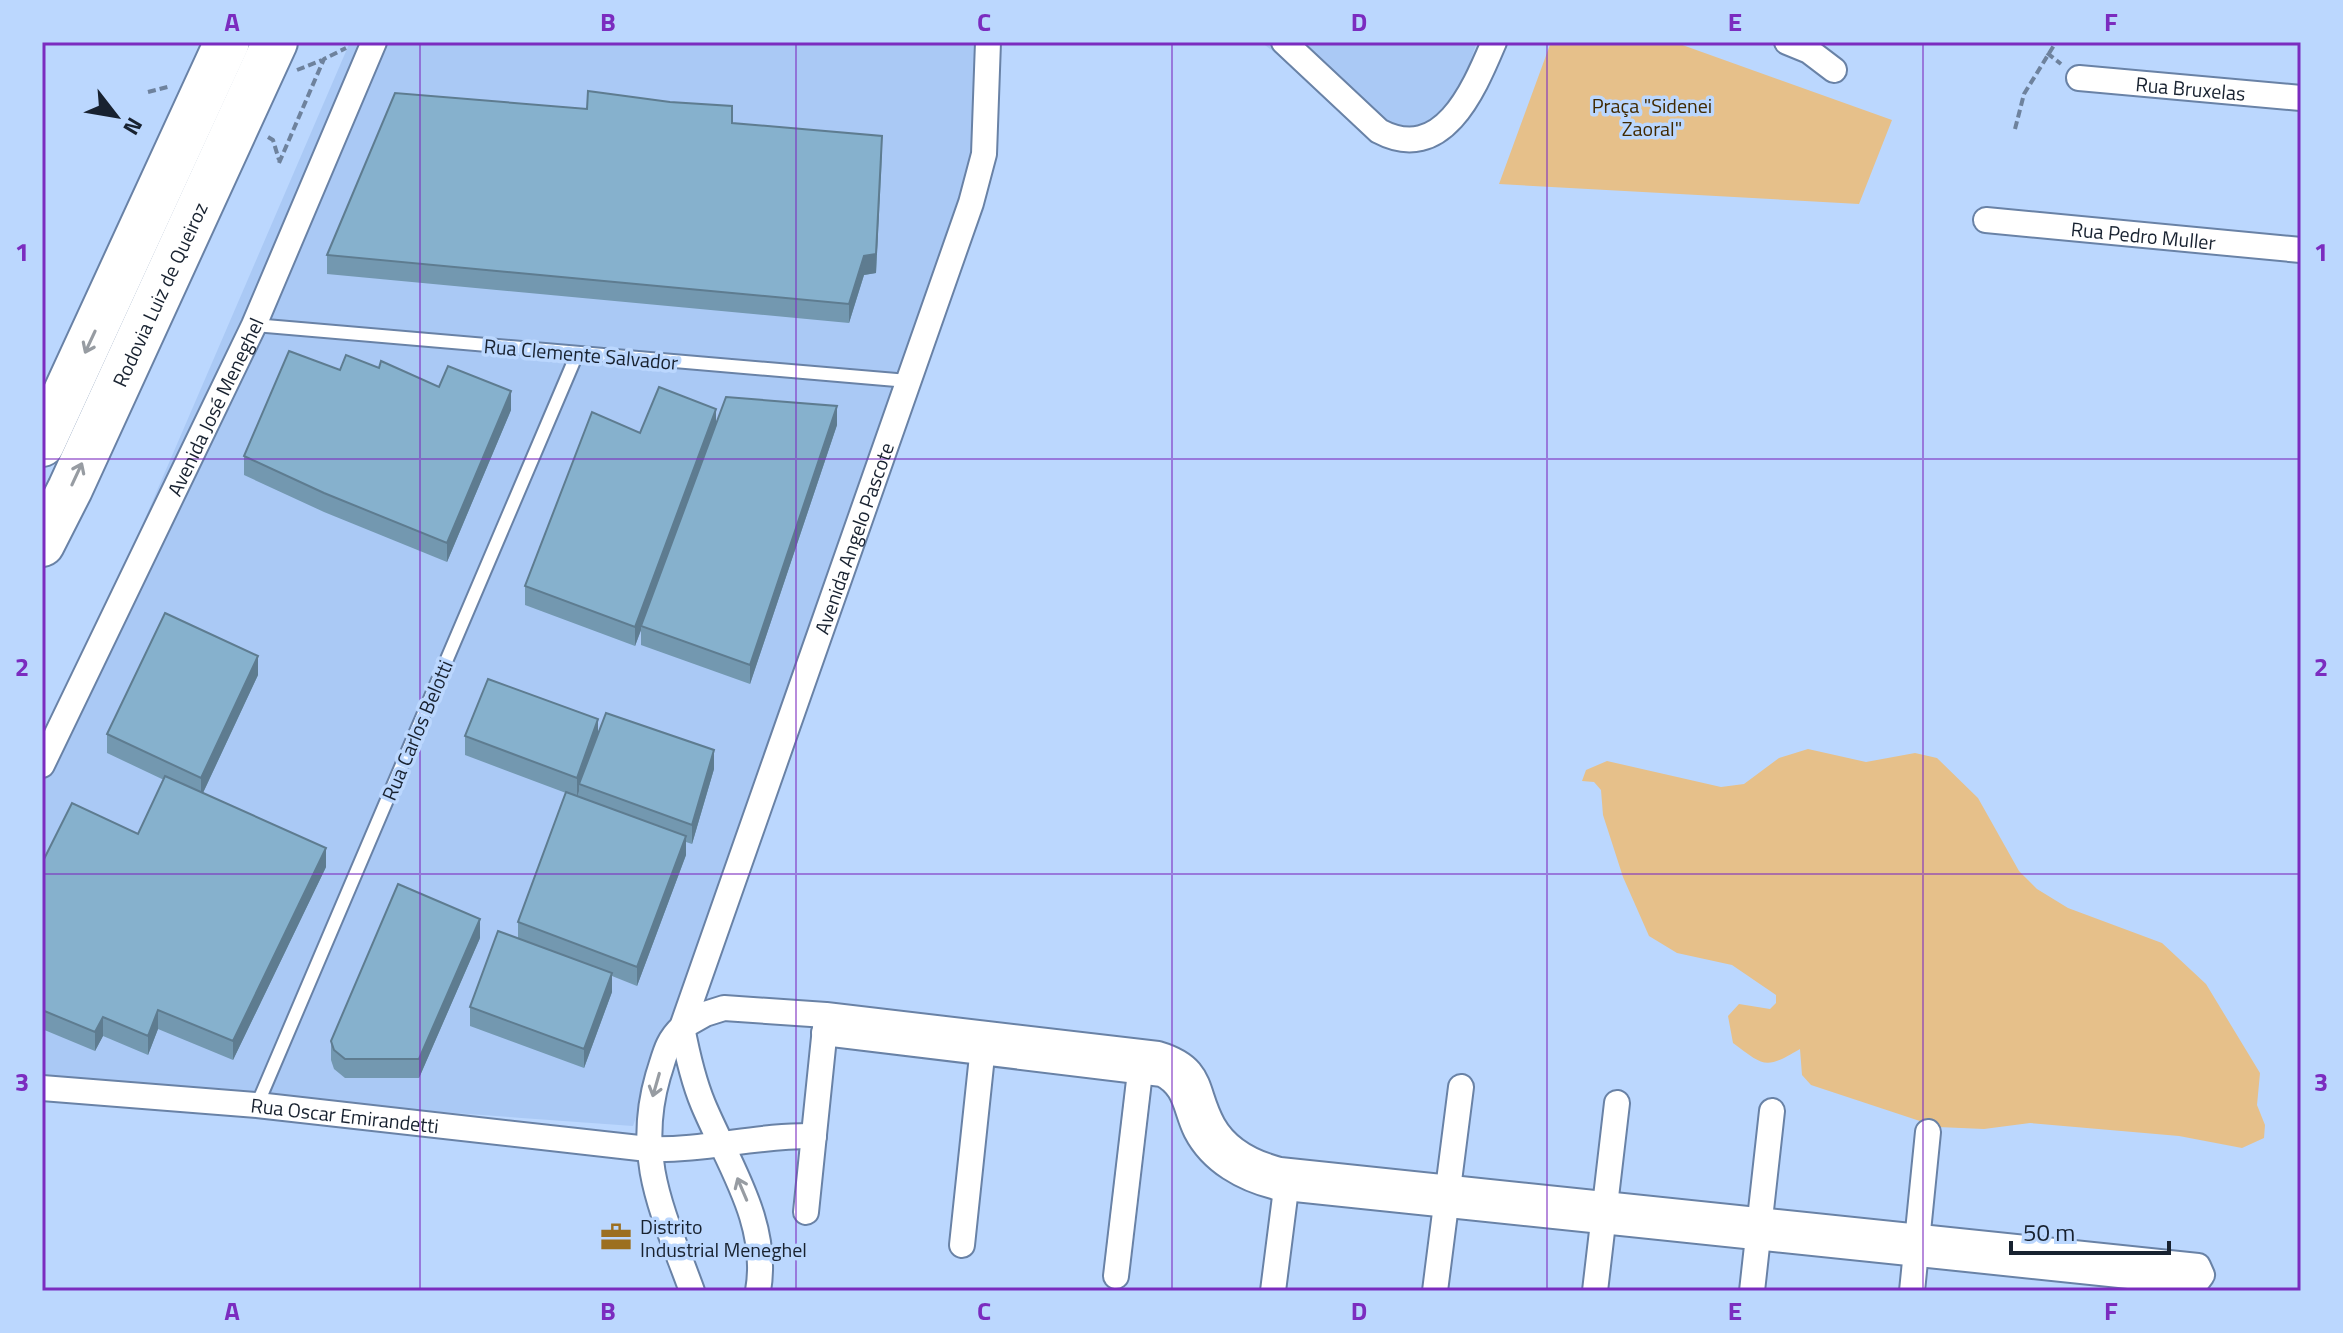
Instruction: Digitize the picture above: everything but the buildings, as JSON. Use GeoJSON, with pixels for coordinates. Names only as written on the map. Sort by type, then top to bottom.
{"type":"FeatureCollection","features":[{"type":"Feature","properties":{"kind":"highway"},"geometry":{"type":"LineString","coordinates":[[42,444],[227,42]]}},
{"type":"Feature","properties":{"kind":"highway","name":"Rodovia Luiz de Queiroz"},"geometry":{"type":"LineString","coordinates":[[42,544],[178,254],[285,52]]}},
{"type":"Feature","properties":{"kind":"street","name":"Avenida José Meneghel"},"geometry":{"type":"LineString","coordinates":[[42,765],[254,325],[374,42]]}},
{"type":"Feature","properties":{"kind":"street","name":"Avenida Angelo Pascote"},"geometry":{"type":"LineString","coordinates":[[692,1291],[654,1183],[648,1149],[651,1102],[669,1039],[682,1027],[971,203],[984,154],[988,42]]}},
{"type":"Feature","properties":{"kind":"street"},"geometry":{"type":"LineString","coordinates":[[1284,42],[1379,131],[1406,141],[1439,129],[1464,105],[1494,42]]}},
{"type":"Feature","properties":{"kind":"street"},"geometry":{"type":"LineString","coordinates":[[1787,42],[1809,51],[1834,70]]}},
{"type":"Feature","properties":{"kind":"street","name":"Rua Bruxelas"},"geometry":{"type":"LineString","coordinates":[[2079,78],[2301,98]]}},
{"type":"Feature","properties":{"kind":"street","name":"Rua Pedro Muller"},"geometry":{"type":"LineString","coordinates":[[1986,220],[2301,250]]}},
{"type":"Feature","properties":{"kind":"street"},"geometry":{"type":"LineString","coordinates":[[758,1291],[760,1262],[756,1229],[697,1089],[682,1027],[724,1008],[825,1024],[1142,1061],[1169,1057],[1190,1072],[1198,1083],[1211,1123],[1239,1153],[1287,1179],[1917,1245],[2076,1271]]}},
{"type":"Feature","properties":{"kind":"street"},"geometry":{"type":"LineString","coordinates":[[806,1212],[825,1024]]}},
{"type":"Feature","properties":{"kind":"street"},"geometry":{"type":"LineString","coordinates":[[962,1245],[984,1043]]}},
{"type":"Feature","properties":{"kind":"street"},"geometry":{"type":"LineString","coordinates":[[1116,1276],[1142,1061]]}},
{"type":"Feature","properties":{"kind":"street"},"geometry":{"type":"LineString","coordinates":[[1435,1291],[1461,1087]]}},
{"type":"Feature","properties":{"kind":"street","name":"Rua Oscar Emirandetti"},"geometry":{"type":"LineString","coordinates":[[42,1088],[257,1105],[648,1149],[687,1150],[783,1135],[814,1136]]}},
{"type":"Feature","properties":{"kind":"street"},"geometry":{"type":"LineString","coordinates":[[1595,1291],[1617,1103]]}},
{"type":"Feature","properties":{"kind":"street"},"geometry":{"type":"LineString","coordinates":[[1752,1291],[1772,1111]]}},
{"type":"Feature","properties":{"kind":"street"},"geometry":{"type":"LineString","coordinates":[[1912,1291],[1928,1132]]}},
{"type":"Feature","properties":{"kind":"street"},"geometry":{"type":"LineString","coordinates":[[1273,1291],[1287,1179]]}},
{"type":"Feature","properties":{"kind":"lane"},"geometry":{"type":"LineString","coordinates":[[119,280],[158,160]]}},
{"type":"Feature","properties":{"kind":"lane"},"geometry":{"type":"LineString","coordinates":[[178,254],[235,161]]}},
{"type":"Feature","properties":{"kind":"lane","name":"Rua Clemente Salvador"},"geometry":{"type":"LineString","coordinates":[[254,325],[908,381]]}},
{"type":"Feature","properties":{"kind":"lane","name":"Rua Carlos Belotti"},"geometry":{"type":"LineString","coordinates":[[257,1105],[577,354]]}},
{"type":"Feature","properties":{"kind":"path"},"geometry":{"type":"LineString","coordinates":[[2015,129],[2024,94],[2056,42]]}},
{"type":"Feature","properties":{"kind":"path"},"geometry":{"type":"LineString","coordinates":[[285,52],[324,59],[348,48]]}},
{"type":"Feature","properties":{"kind":"path"},"geometry":{"type":"LineString","coordinates":[[264,135],[273,140],[279,163],[324,59]]}},
{"type":"Feature","properties":{"kind":"path"},"geometry":{"type":"LineString","coordinates":[[148,92],[171,86]]}},
{"type":"Feature","properties":{"kind":"shaded area"},"geometry":{"type":"Polygon","coordinates":[[[350,42],[988,42],[987,122],[633,1126],[42,1083],[42,758],[350,42]]]}},
{"type":"Feature","properties":{"kind":"shaded area"},"geometry":{"type":"Polygon","coordinates":[[[1261,42],[1477,42],[1455,105],[1399,137],[1362,120],[1261,42]]]}},
{"type":"Feature","properties":{"kind":"green space","name":"Praça \"Sidenei Zaoral\""},"geometry":{"type":"Polygon","coordinates":[[[1551,42],[1674,42],[1892,120],[1859,204],[1499,184],[1551,42]]]}},
{"type":"Feature","properties":{"kind":"green space"},"geometry":{"type":"Polygon","coordinates":[[[1808,749],[1866,762],[1915,753],[1937,758],[1978,798],[2019,871],[2037,889],[2068,908],[2162,943],[2206,984],[2260,1073],[2257,1105],[2265,1125],[2264,1138],[2242,1148],[2179,1136],[2030,1123],[1984,1129],[1938,1127],[1811,1085],[1802,1075],[1800,1049],[1779,1060],[1765,1062],[1733,1043],[1728,1016],[1739,1004],[1770,1009],[1776,1003],[1776,995],[1732,965],[1677,953],[1649,936],[1623,877],[1603,815],[1601,790],[1594,782],[1582,781],[1586,770],[1607,761],[1721,787],[1744,784],[1779,758],[1808,749]]]}},
{"type":"Feature","properties":{"kind":"place","name":"Distrito Industrial Meneghel"},"geometry":{"type":"Point","coordinates":[616,1237]}}]}
